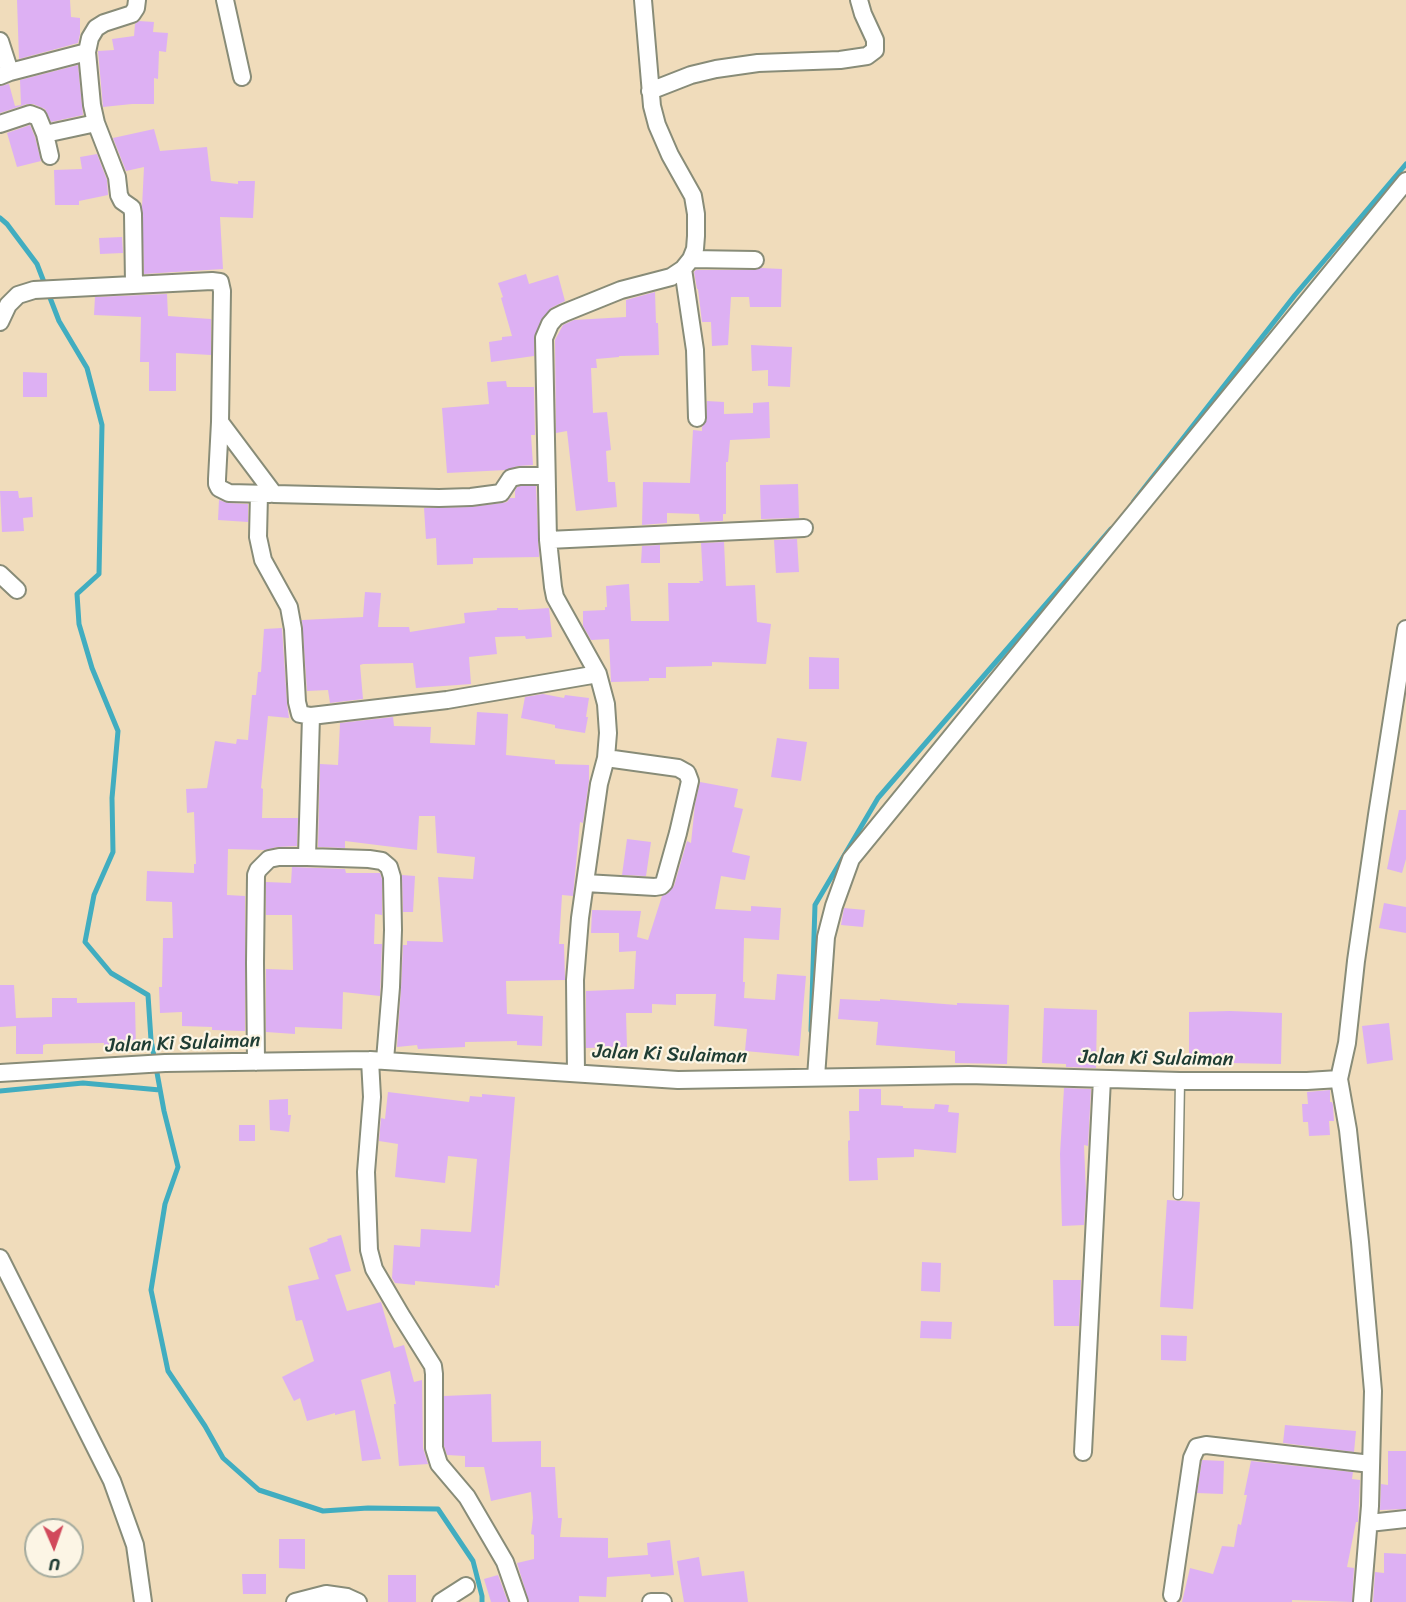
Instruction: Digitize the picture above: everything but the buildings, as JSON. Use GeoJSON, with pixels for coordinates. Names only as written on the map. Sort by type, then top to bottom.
{"type":"FeatureCollection","features":[{"type":"Feature","properties":{"kind":"street"},"geometry":{"type":"LineString","coordinates":[[134,284],[132,208],[122,201],[119,195],[117,177],[96,123],[87,52],[90,38],[96,28],[104,23],[132,15],[137,0]]}},
{"type":"Feature","properties":{"kind":"street"},"geometry":{"type":"LineString","coordinates":[[225,0],[242,77]]}},
{"type":"Feature","properties":{"kind":"street"},"geometry":{"type":"LineString","coordinates":[[643,0],[650,91],[657,125],[675,165],[693,195],[696,214],[696,236],[687,264],[695,350],[697,418]]}},
{"type":"Feature","properties":{"kind":"street"},"geometry":{"type":"LineString","coordinates":[[650,91],[691,75],[716,69],[758,63],[840,60],[867,56],[874,50],[875,40],[859,0]]}},
{"type":"Feature","properties":{"kind":"street"},"geometry":{"type":"LineString","coordinates":[[0,41],[5,74],[87,52]]}},
{"type":"Feature","properties":{"kind":"street"},"geometry":{"type":"LineString","coordinates":[[0,124],[30,114],[38,117],[50,156]]}},
{"type":"Feature","properties":{"kind":"street"},"geometry":{"type":"LineString","coordinates":[[45,134],[96,123]]}},
{"type":"Feature","properties":{"kind":"street"},"geometry":{"type":"LineString","coordinates":[[816,1077],[826,937],[834,906],[851,859],[1406,181]]}},
{"type":"Feature","properties":{"kind":"street"},"geometry":{"type":"LineString","coordinates":[[576,1073],[575,980],[580,918],[608,733],[606,704],[598,674],[555,597],[550,575],[543,338],[556,317],[621,290],[671,277],[687,264],[755,260]]}},
{"type":"Feature","properties":{"kind":"street"},"geometry":{"type":"LineString","coordinates":[[0,322],[8,304],[18,295],[34,290],[220,282],[222,291],[217,484],[229,494],[471,497],[501,493],[511,478],[546,476]]}},
{"type":"Feature","properties":{"kind":"street"},"geometry":{"type":"LineString","coordinates":[[220,422],[266,494],[258,537],[263,560],[289,608],[293,629],[300,714],[311,716],[447,700],[598,674]]}},
{"type":"Feature","properties":{"kind":"street"},"geometry":{"type":"LineString","coordinates":[[548,540],[804,528]]}},
{"type":"Feature","properties":{"kind":"street"},"geometry":{"type":"LineString","coordinates":[[0,574],[17,590]]}},
{"type":"Feature","properties":{"kind":"street"},"geometry":{"type":"LineString","coordinates":[[1362,1602],[1369,1523],[1373,1391],[1360,1242],[1340,1079],[1406,629]]}},
{"type":"Feature","properties":{"kind":"street"},"geometry":{"type":"LineString","coordinates":[[307,857],[311,716]]}},
{"type":"Feature","properties":{"kind":"street"},"geometry":{"type":"LineString","coordinates":[[585,883],[661,886],[664,883],[678,833],[690,781],[687,773],[678,768],[606,758]]}},
{"type":"Feature","properties":{"kind":"street"},"geometry":{"type":"LineString","coordinates":[[256,1062],[255,963],[256,875],[258,870],[269,859],[279,857],[369,858],[382,861],[389,867],[392,877],[393,930],[391,987],[371,1091],[366,1172],[369,1250],[374,1269],[433,1366],[434,1448],[439,1464],[467,1497],[505,1562],[519,1602]]}},
{"type":"Feature","properties":{"kind":"street","name":"Jalan Ki Sulaiman"},"geometry":{"type":"LineString","coordinates":[[0,1073],[157,1064],[377,1060],[678,1080],[968,1075],[1180,1081],[1307,1082],[1340,1079]]}},
{"type":"Feature","properties":{"kind":"street"},"geometry":{"type":"LineString","coordinates":[[1083,1452],[1102,1079]]}},
{"type":"Feature","properties":{"kind":"street"},"geometry":{"type":"LineString","coordinates":[[0,1258],[112,1481],[135,1545],[143,1602]]}},
{"type":"Feature","properties":{"kind":"street"},"geometry":{"type":"LineString","coordinates":[[1172,1595],[1192,1458],[1197,1447],[1206,1445],[1371,1464]]}},
{"type":"Feature","properties":{"kind":"street"},"geometry":{"type":"LineString","coordinates":[[1369,1523],[1406,1519]]}},
{"type":"Feature","properties":{"kind":"street"},"geometry":{"type":"LineString","coordinates":[[441,1602],[466,1586]]}},
{"type":"Feature","properties":{"kind":"street"},"geometry":{"type":"LineString","coordinates":[[295,1602],[326,1594],[347,1597],[358,1602]]}},
{"type":"Feature","properties":{"kind":"street"},"geometry":{"type":"LineString","coordinates":[[651,1602],[663,1602]]}},
{"type":"Feature","properties":{"kind":"lane"},"geometry":{"type":"LineString","coordinates":[[1178,1195],[1180,1081]]}},
{"type":"Feature","properties":{"kind":"waterway"},"geometry":{"type":"LineString","coordinates":[[1134,501],[1295,295],[1406,164]]}},
{"type":"Feature","properties":{"kind":"waterway"},"geometry":{"type":"LineString","coordinates":[[0,218],[37,264],[59,321],[87,368],[102,425],[99,574],[77,594],[79,624],[92,668],[118,731],[112,798],[113,852],[94,895],[85,942],[111,973],[148,995],[151,1040],[164,1111],[178,1167],[165,1204],[151,1290],[168,1371],[205,1426],[223,1458],[259,1490],[323,1511],[368,1508],[438,1509],[473,1561],[482,1602]]}},
{"type":"Feature","properties":{"kind":"waterway"},"geometry":{"type":"LineString","coordinates":[[811,1031],[815,905],[878,798],[1111,529]]}},
{"type":"Feature","properties":{"kind":"waterway"},"geometry":{"type":"LineString","coordinates":[[0,1091],[83,1083],[160,1090]]}}]}
